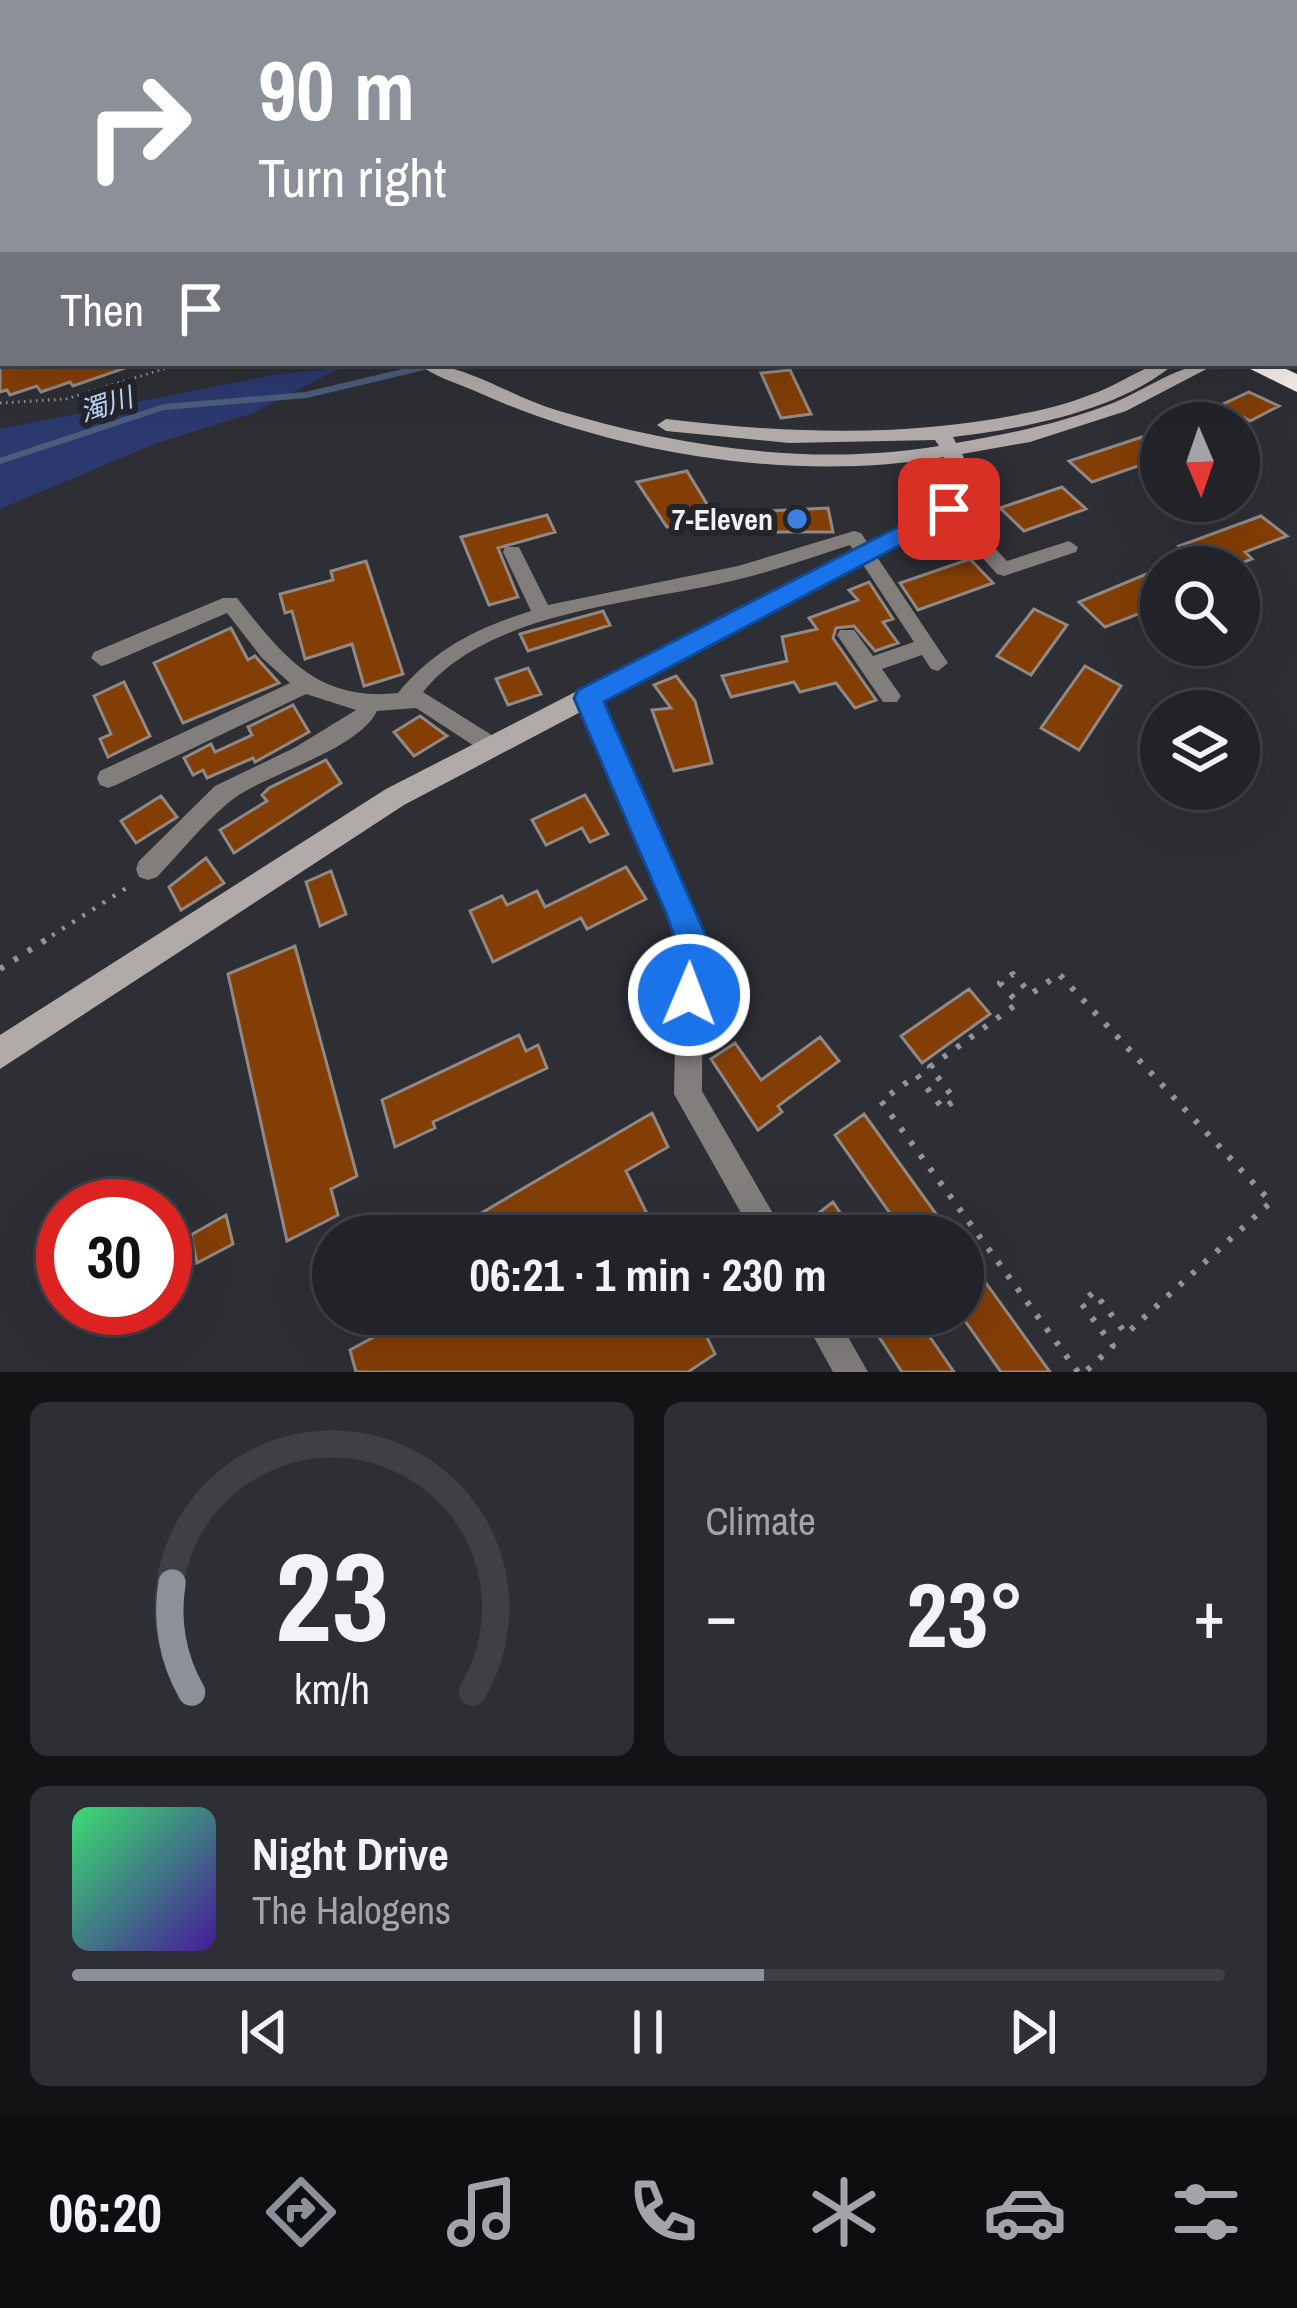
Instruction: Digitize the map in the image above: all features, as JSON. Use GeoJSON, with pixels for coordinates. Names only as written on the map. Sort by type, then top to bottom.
{"type":"FeatureCollection","features":[{"type":"Feature","properties":{"kind":"highway"},"geometry":{"type":"LineString","coordinates":[[1258,366],[1297,384]]}},
{"type":"Feature","properties":{"kind":"street"},"geometry":{"type":"LineString","coordinates":[[946,441],[1063,408],[1159,366]]}},
{"type":"Feature","properties":{"kind":"street"},"geometry":{"type":"LineString","coordinates":[[461,369],[564,419],[690,446],[813,456],[1083,423],[1135,404],[1204,366]]}},
{"type":"Feature","properties":{"kind":"street"},"geometry":{"type":"LineString","coordinates":[[0,1053],[333,836],[490,745],[949,509],[968,494],[946,441]]}},
{"type":"Feature","properties":{"kind":"street"},"geometry":{"type":"LineString","coordinates":[[949,509],[1004,569],[1069,547]]}},
{"type":"Feature","properties":{"kind":"street"},"geometry":{"type":"LineString","coordinates":[[403,702],[416,678],[470,644],[542,616],[739,573],[854,537],[932,655],[868,666]]}},
{"type":"Feature","properties":{"kind":"street"},"geometry":{"type":"LineString","coordinates":[[512,552],[542,616]]}},
{"type":"Feature","properties":{"kind":"street"},"geometry":{"type":"LineString","coordinates":[[101,658],[230,603],[286,675],[368,708]]}},
{"type":"Feature","properties":{"kind":"street"},"geometry":{"type":"LineString","coordinates":[[847,635],[890,696]]}},
{"type":"Feature","properties":{"kind":"street"},"geometry":{"type":"LineString","coordinates":[[108,778],[305,685]]}},
{"type":"Feature","properties":{"kind":"street"},"geometry":{"type":"LineString","coordinates":[[588,698],[690,936],[688,1094],[759,1215]]}},
{"type":"Feature","properties":{"kind":"street"},"geometry":{"type":"LineString","coordinates":[[148,869],[223,793],[302,755],[368,708],[419,699],[490,745]]}},
{"type":"Feature","properties":{"kind":"street"},"geometry":{"type":"LineString","coordinates":[[830,1335],[852,1372]]}},
{"type":"Feature","properties":{"kind":"path"},"geometry":{"type":"LineString","coordinates":[[0,404],[66,399],[173,366]]}},
{"type":"Feature","properties":{"kind":"path"},"geometry":{"type":"LineString","coordinates":[[0,969],[109,903],[148,869]]}},
{"type":"Feature","properties":{"kind":"path"},"geometry":{"type":"LineString","coordinates":[[1013,974],[1030,994],[1059,974],[1271,1202],[1126,1334],[1094,1292],[1081,1303],[1113,1346],[1081,1372],[881,1101],[917,1075],[943,1109],[955,1100],[929,1067],[1018,1003],[1000,983],[1013,974]]}},
{"type":"Feature","properties":{"kind":"shaded area"},"geometry":{"type":"Polygon","coordinates":[[[340,368],[253,413],[157,443],[0,509],[0,429],[278,374],[340,368]]]}},
{"type":"Feature","properties":{"kind":"building"},"geometry":{"type":"Polygon","coordinates":[[[0,366],[131,366],[73,386],[70,382],[41,392],[37,386],[10,395],[7,390],[0,392],[0,366]]]}},
{"type":"Feature","properties":{"kind":"building"},"geometry":{"type":"Polygon","coordinates":[[[790,370],[811,414],[781,418],[761,373],[790,370]]]}},
{"type":"Feature","properties":{"kind":"building"},"geometry":{"type":"Polygon","coordinates":[[[1249,392],[1279,406],[1260,416],[1260,402],[1228,402],[1249,392]]]}},
{"type":"Feature","properties":{"kind":"building"},"geometry":{"type":"Polygon","coordinates":[[[1140,438],[1140,465],[1092,482],[1069,461],[1140,438]]]}},
{"type":"Feature","properties":{"kind":"building"},"geometry":{"type":"Polygon","coordinates":[[[687,471],[716,519],[667,527],[637,482],[687,471]]]}},
{"type":"Feature","properties":{"kind":"building"},"geometry":{"type":"Polygon","coordinates":[[[1062,487],[1086,509],[1024,531],[1000,508],[1062,487]]]}},
{"type":"Feature","properties":{"kind":"building","name":"7-Eleven"},"geometry":{"type":"Polygon","coordinates":[[[828,508],[833,532],[771,532],[768,511],[828,508]]]}},
{"type":"Feature","properties":{"kind":"building"},"geometry":{"type":"Polygon","coordinates":[[[547,515],[555,532],[498,548],[518,597],[489,605],[461,537],[547,515]]]}},
{"type":"Feature","properties":{"kind":"building"},"geometry":{"type":"Polygon","coordinates":[[[1260,516],[1287,536],[1260,546],[1179,546],[1245,522],[1260,522],[1260,516]]]}},
{"type":"Feature","properties":{"kind":"building"},"geometry":{"type":"Polygon","coordinates":[[[970,559],[993,583],[918,610],[900,583],[970,559]]]}},
{"type":"Feature","properties":{"kind":"building"},"geometry":{"type":"Polygon","coordinates":[[[366,561],[403,674],[364,686],[352,644],[305,659],[292,611],[285,613],[280,594],[333,580],[331,571],[366,561]]]}},
{"type":"Feature","properties":{"kind":"building"},"geometry":{"type":"Polygon","coordinates":[[[1140,577],[1140,613],[1105,627],[1079,602],[1140,577]]]}},
{"type":"Feature","properties":{"kind":"building"},"geometry":{"type":"Polygon","coordinates":[[[869,582],[893,619],[883,622],[898,643],[875,651],[854,626],[836,628],[833,638],[876,700],[855,708],[836,683],[800,692],[794,682],[731,697],[722,676],[787,661],[782,637],[817,629],[809,618],[858,600],[849,590],[869,582]]]}},
{"type":"Feature","properties":{"kind":"building"},"geometry":{"type":"Polygon","coordinates":[[[1034,609],[1067,625],[1031,675],[997,656],[1034,609]]]}},
{"type":"Feature","properties":{"kind":"building"},"geometry":{"type":"Polygon","coordinates":[[[603,611],[610,625],[528,651],[520,634],[603,611]]]}},
{"type":"Feature","properties":{"kind":"building"},"geometry":{"type":"Polygon","coordinates":[[[231,628],[248,660],[255,656],[279,683],[183,723],[154,663],[231,628]]]}},
{"type":"Feature","properties":{"kind":"building"},"geometry":{"type":"Polygon","coordinates":[[[1085,666],[1121,686],[1079,750],[1041,728],[1085,666]]]}},
{"type":"Feature","properties":{"kind":"building"},"geometry":{"type":"Polygon","coordinates":[[[528,668],[541,694],[508,705],[496,679],[528,668]]]}},
{"type":"Feature","properties":{"kind":"building"},"geometry":{"type":"Polygon","coordinates":[[[676,676],[695,701],[712,763],[674,771],[652,710],[671,708],[654,685],[676,676]]]}},
{"type":"Feature","properties":{"kind":"building"},"geometry":{"type":"Polygon","coordinates":[[[124,682],[150,736],[108,757],[100,739],[111,734],[94,696],[124,682]]]}},
{"type":"Feature","properties":{"kind":"building"},"geometry":{"type":"Polygon","coordinates":[[[293,705],[309,732],[255,762],[253,758],[207,778],[203,770],[193,775],[184,758],[211,744],[215,752],[252,735],[248,727],[293,705]]]}},
{"type":"Feature","properties":{"kind":"building"},"geometry":{"type":"Polygon","coordinates":[[[420,716],[447,736],[414,756],[394,732],[420,716]]]}},
{"type":"Feature","properties":{"kind":"building"},"geometry":{"type":"Polygon","coordinates":[[[326,760],[341,783],[234,853],[220,830],[267,801],[262,795],[269,788],[326,760]]]}},
{"type":"Feature","properties":{"kind":"building"},"geometry":{"type":"Polygon","coordinates":[[[585,795],[608,834],[590,842],[582,828],[546,845],[532,820],[585,795]]]}},
{"type":"Feature","properties":{"kind":"building"},"geometry":{"type":"Polygon","coordinates":[[[161,796],[177,817],[136,843],[121,821],[161,796]]]}},
{"type":"Feature","properties":{"kind":"building"},"geometry":{"type":"Polygon","coordinates":[[[206,858],[224,883],[181,910],[169,887],[206,858]]]}},
{"type":"Feature","properties":{"kind":"building"},"geometry":{"type":"Polygon","coordinates":[[[626,867],[646,899],[587,929],[581,918],[493,962],[470,911],[502,896],[507,905],[537,891],[545,907],[626,867]]]}},
{"type":"Feature","properties":{"kind":"building"},"geometry":{"type":"Polygon","coordinates":[[[331,871],[346,914],[320,926],[306,882],[331,871]]]}},
{"type":"Feature","properties":{"kind":"building"},"geometry":{"type":"Polygon","coordinates":[[[295,946],[357,1176],[331,1189],[338,1215],[312,1215],[312,1228],[287,1241],[228,974],[295,946]]]}},
{"type":"Feature","properties":{"kind":"building"},"geometry":{"type":"Polygon","coordinates":[[[969,989],[990,1014],[922,1063],[901,1036],[969,989]]]}},
{"type":"Feature","properties":{"kind":"building"},"geometry":{"type":"Polygon","coordinates":[[[519,1035],[526,1051],[538,1045],[547,1068],[433,1122],[435,1128],[395,1147],[382,1100],[519,1035]]]}},
{"type":"Feature","properties":{"kind":"building"},"geometry":{"type":"Polygon","coordinates":[[[820,1037],[839,1061],[778,1106],[782,1112],[758,1130],[711,1059],[735,1043],[761,1080],[820,1037]]]}},
{"type":"Feature","properties":{"kind":"building"},"geometry":{"type":"Polygon","coordinates":[[[652,1113],[668,1147],[626,1171],[648,1215],[478,1215],[652,1113]]]}},
{"type":"Feature","properties":{"kind":"building"},"geometry":{"type":"Polygon","coordinates":[[[864,1114],[937,1215],[891,1215],[835,1135],[864,1114]]]}},
{"type":"Feature","properties":{"kind":"building"},"geometry":{"type":"Polygon","coordinates":[[[833,1202],[842,1215],[816,1215],[833,1202]]]}},
{"type":"Feature","properties":{"kind":"building"},"geometry":{"type":"Polygon","coordinates":[[[226,1215],[233,1244],[197,1263],[192,1234],[226,1215]]]}},
{"type":"Feature","properties":{"kind":"building"},"geometry":{"type":"Polygon","coordinates":[[[984,1280],[1050,1372],[1001,1372],[975,1335],[984,1335],[984,1280]]]}},
{"type":"Feature","properties":{"kind":"building"},"geometry":{"type":"Polygon","coordinates":[[[378,1335],[706,1335],[715,1354],[688,1372],[356,1372],[350,1350],[378,1335]]]}},
{"type":"Feature","properties":{"kind":"building"},"geometry":{"type":"Polygon","coordinates":[[[878,1335],[928,1335],[954,1372],[902,1372],[878,1335]]]}},
{"type":"Feature","properties":{"kind":"waterway","name":"濁川"},"geometry":{"type":"LineString","coordinates":[[0,461],[164,407],[306,395],[428,366]]}},
{"type":"Feature","properties":{"kind":"place","name":"7-Eleven"},"geometry":{"type":"Point","coordinates":[797,519]}},
{"type":"Feature","properties":{"kind":"route"},"geometry":{"type":"LineString","coordinates":[[689,995],[690,936],[588,698],[949,509]]}}]}
